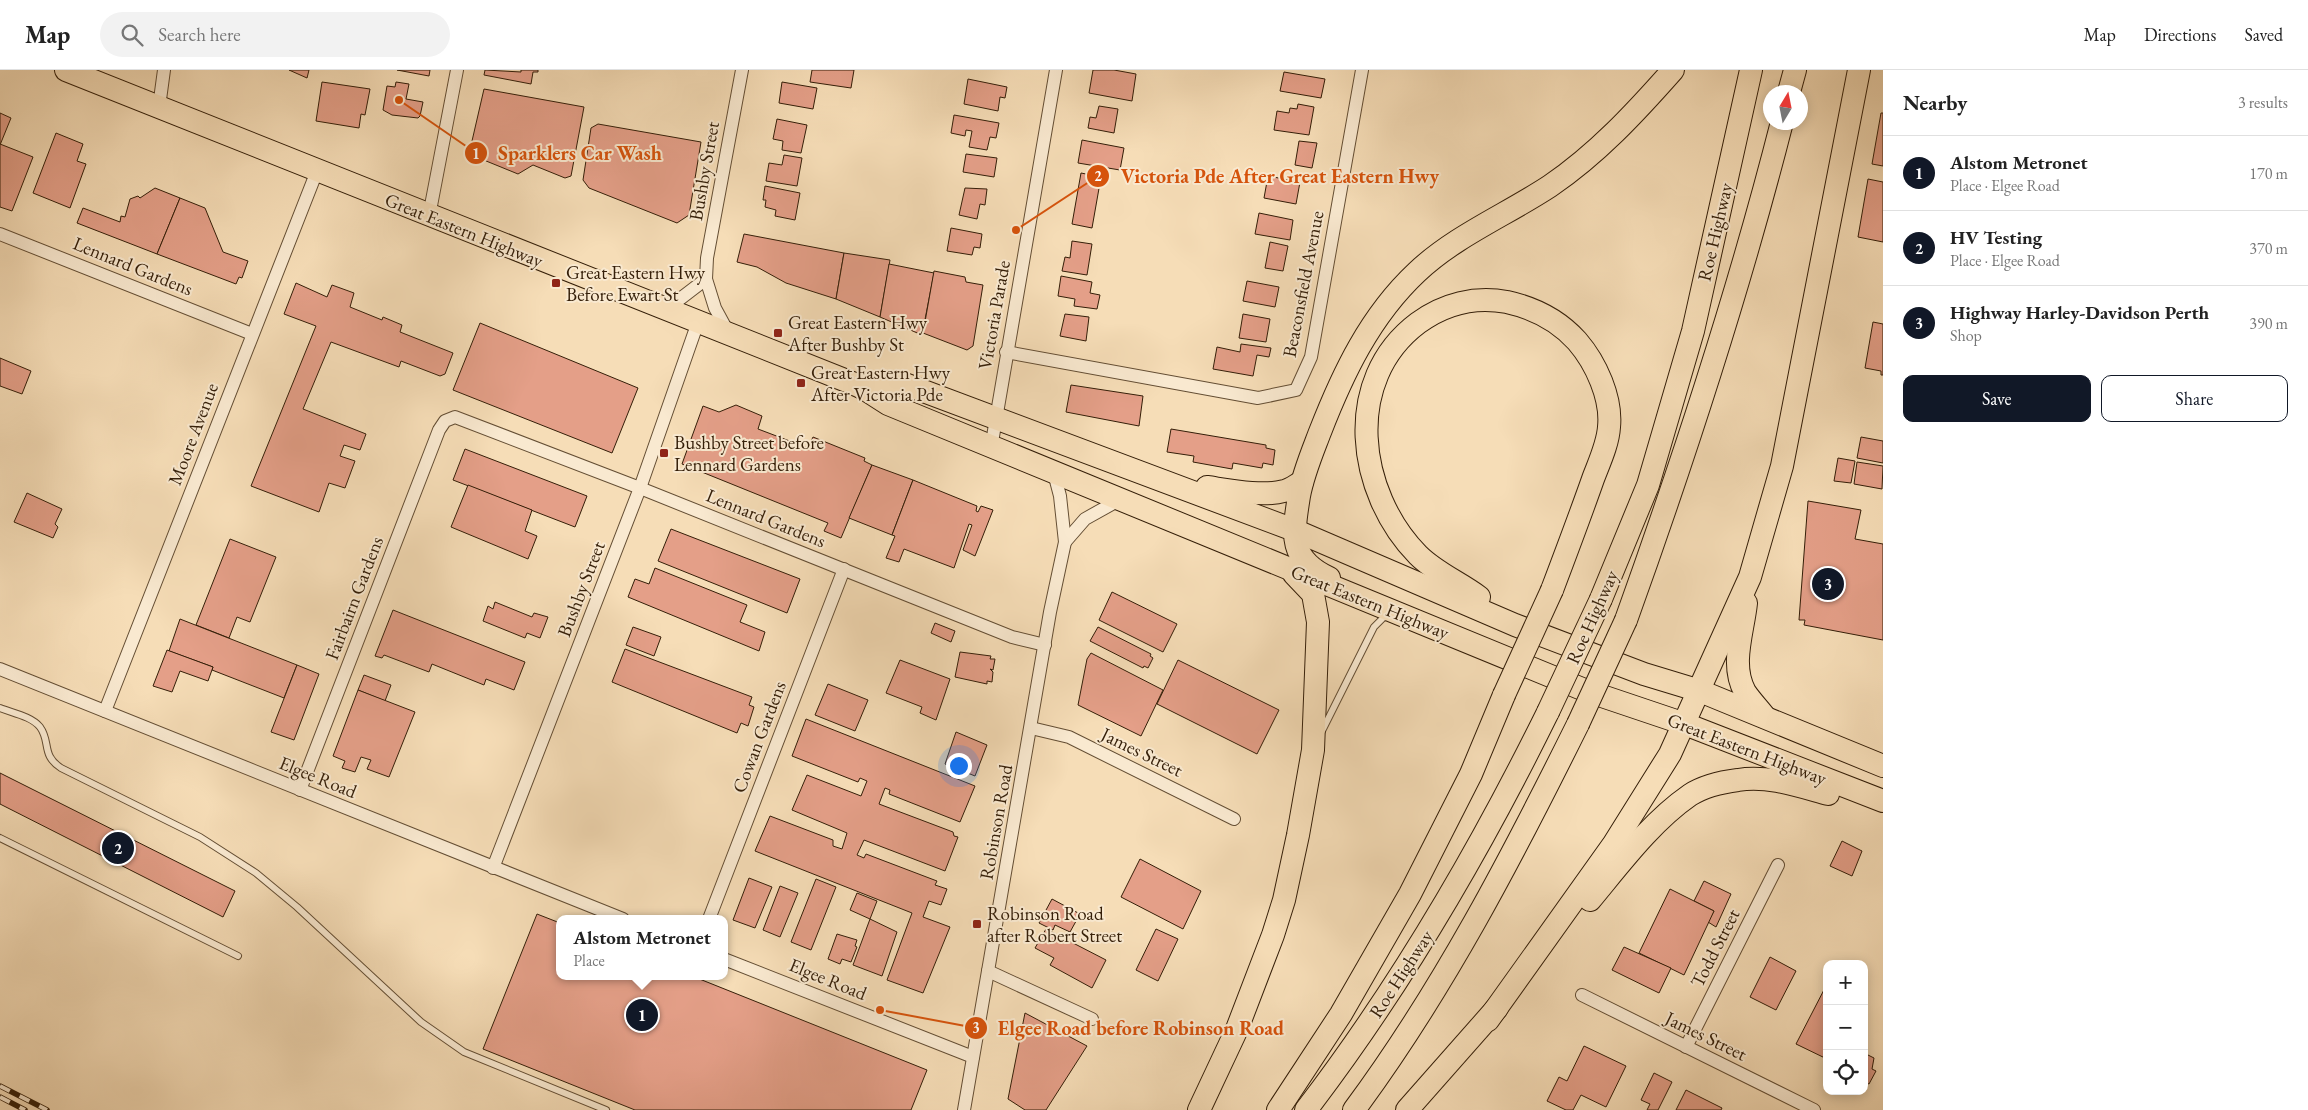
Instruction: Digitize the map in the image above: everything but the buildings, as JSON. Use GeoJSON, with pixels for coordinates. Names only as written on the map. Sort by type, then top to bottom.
{"type":"FeatureCollection","features":[{"type":"Feature","properties":{"kind":"highway","name":"Great Eastern Highway"},"geometry":{"type":"LineString","coordinates":[[66,70],[863,388],[888,404],[991,448],[1290,571],[1400,613],[1587,691],[1685,724],[1874,797]]}},
{"type":"Feature","properties":{"kind":"highway"},"geometry":{"type":"LineString","coordinates":[[1342,591],[1334,580],[1305,561],[1296,548],[1294,530],[1302,482],[1340,380],[1364,336],[1388,304],[1411,278],[1470,232],[1550,186],[1595,151],[1635,113],[1672,70]]}},
{"type":"Feature","properties":{"kind":"highway","name":"Roe Highway"},"geometry":{"type":"LineString","coordinates":[[1306,1110],[1386,1000],[1430,930],[1491,824],[1548,712],[1601,599],[1648,485],[1693,331],[1751,70]]}},
{"type":"Feature","properties":{"kind":"highway"},"geometry":{"type":"LineString","coordinates":[[1791,85],[1795,70]]}},
{"type":"Feature","properties":{"kind":"highway"},"geometry":{"type":"LineString","coordinates":[[1768,719],[1748,697],[1738,673],[1738,654],[1750,577],[1782,466],[1859,70]]}},
{"type":"Feature","properties":{"kind":"highway","name":"Roe Highway"},"geometry":{"type":"LineString","coordinates":[[1354,1110],[1460,946],[1519,842],[1578,724],[1626,620],[1667,506],[1731,304],[1780,130]]}},
{"type":"Feature","properties":{"kind":"highway"},"geometry":{"type":"LineString","coordinates":[[1278,1110],[1341,1014],[1410,894],[1471,774],[1504,695],[1552,590],[1610,428],[1609,409],[1602,383],[1586,352],[1572,335],[1538,312],[1519,305],[1484,300],[1467,302],[1438,311],[1400,338],[1375,380],[1369,396],[1366,442],[1372,473],[1384,508],[1394,525],[1418,554],[1433,568],[1473,592],[1515,625]]}},
{"type":"Feature","properties":{"kind":"highway","name":"Great Eastern Highway"},"geometry":{"type":"LineString","coordinates":[[863,388],[902,383],[1129,467],[1294,530],[1515,625],[1644,674],[1700,691],[1883,766]]}},
{"type":"Feature","properties":{"kind":"highway"},"geometry":{"type":"LineString","coordinates":[[1129,467],[1191,484],[1235,491],[1284,491],[1302,482]]}},
{"type":"Feature","properties":{"kind":"highway"},"geometry":{"type":"LineString","coordinates":[[1199,1110],[1237,1029],[1273,936],[1284,900],[1298,835],[1313,750],[1317,654],[1316,608],[1313,594],[1290,571]]}},
{"type":"Feature","properties":{"kind":"highway"},"geometry":{"type":"LineString","coordinates":[[1488,1020],[1613,845],[1670,754],[1750,577]]}},
{"type":"Feature","properties":{"kind":"highway"},"geometry":{"type":"LineString","coordinates":[[1407,1110],[1488,1020],[1643,839],[1665,816],[1691,794],[1715,784],[1739,780],[1787,783],[1828,794],[1874,797]]}},
{"type":"Feature","properties":{"kind":"street"},"geometry":{"type":"LineString","coordinates":[[159,107],[164,70]]}},
{"type":"Feature","properties":{"kind":"street"},"geometry":{"type":"LineString","coordinates":[[429,216],[457,70]]}},
{"type":"Feature","properties":{"kind":"street","name":"Bushby Street"},"geometry":{"type":"LineString","coordinates":[[730,335],[715,308],[706,279],[707,258],[742,70]]}},
{"type":"Feature","properties":{"kind":"street","name":"Victoria Parade"},"geometry":{"type":"LineString","coordinates":[[991,448],[1056,70]]}},
{"type":"Feature","properties":{"kind":"street","name":"Beaconsfield Avenue"},"geometry":{"type":"LineString","coordinates":[[1006,352],[1258,398],[1296,390],[1311,358],[1362,70]]}},
{"type":"Feature","properties":{"kind":"street","name":"Moore Avenue"},"geometry":{"type":"LineString","coordinates":[[105,711],[317,171]]}},
{"type":"Feature","properties":{"kind":"street","name":"Lennard Gardens"},"geometry":{"type":"LineString","coordinates":[[0,234],[252,334]]}},
{"type":"Feature","properties":{"kind":"street"},"geometry":{"type":"LineString","coordinates":[[655,305],[676,302],[706,279]]}},
{"type":"Feature","properties":{"kind":"street","name":"Bushby Street"},"geometry":{"type":"LineString","coordinates":[[493,868],[640,488],[698,322]]}},
{"type":"Feature","properties":{"kind":"street","name":"Lennard Gardens"},"geometry":{"type":"LineString","coordinates":[[445,421],[455,417],[466,420],[1012,636],[1046,644]]}},
{"type":"Feature","properties":{"kind":"street","name":"Fairbairn Gardens"},"geometry":{"type":"LineString","coordinates":[[300,790],[435,440],[445,421]]}},
{"type":"Feature","properties":{"kind":"street","name":"Robinson Road"},"geometry":{"type":"LineString","coordinates":[[964,1110],[1065,542],[1060,496],[1054,473]]}},
{"type":"Feature","properties":{"kind":"street"},"geometry":{"type":"LineString","coordinates":[[1065,542],[1085,519],[1119,500]]}},
{"type":"Feature","properties":{"kind":"street","name":"Cowan Gardens"},"geometry":{"type":"LineString","coordinates":[[711,915],[844,570]]}},
{"type":"Feature","properties":{"kind":"street","name":"Elgee Road"},"geometry":{"type":"LineString","coordinates":[[0,669],[613,915]]}},
{"type":"Feature","properties":{"kind":"street","name":"James Street"},"geometry":{"type":"LineString","coordinates":[[1031,728],[1070,737],[1234,819]]}},
{"type":"Feature","properties":{"kind":"street","name":"Todd Street"},"geometry":{"type":"LineString","coordinates":[[1686,1047],[1778,864]]}},
{"type":"Feature","properties":{"kind":"street","name":"Elgee Road"},"geometry":{"type":"LineString","coordinates":[[728,961],[973,1057]]}},
{"type":"Feature","properties":{"kind":"street"},"geometry":{"type":"LineString","coordinates":[[988,971],[1092,1019]]}},
{"type":"Feature","properties":{"kind":"street","name":"James Street"},"geometry":{"type":"LineString","coordinates":[[1582,995],[1814,1110]]}},
{"type":"Feature","properties":{"kind":"lane"},"geometry":{"type":"LineString","coordinates":[[1313,750],[1374,627],[1383,618],[1400,613]]}},
{"type":"Feature","properties":{"kind":"lane"},"geometry":{"type":"LineString","coordinates":[[0,708],[29,719],[40,727],[44,734],[48,754],[54,764],[200,837],[256,873],[297,907],[422,1022],[442,1038],[464,1052],[606,1110]]}},
{"type":"Feature","properties":{"kind":"lane"},"geometry":{"type":"LineString","coordinates":[[0,838],[238,956]]}},
{"type":"Feature","properties":{"kind":"railway"},"geometry":{"type":"LineString","coordinates":[[0,1086],[47,1110]]}},
{"type":"Feature","properties":{"kind":"railway"},"geometry":{"type":"LineString","coordinates":[[0,1097],[25,1110]]}},
{"type":"Feature","properties":{"kind":"place","name":"Sparklers Car Wash"},"geometry":{"type":"Point","coordinates":[399,100]}},
{"type":"Feature","properties":{"kind":"place","name":"Victoria Pde After Great Eastern Hwy"},"geometry":{"type":"Point","coordinates":[1016,230]}},
{"type":"Feature","properties":{"kind":"place","name":"Great Eastern Hwy Before Ewart St"},"geometry":{"type":"Point","coordinates":[556,283]}},
{"type":"Feature","properties":{"kind":"place","name":"Great Eastern Hwy After Bushby St"},"geometry":{"type":"Point","coordinates":[778,333]}},
{"type":"Feature","properties":{"kind":"place","name":"Great Eastern Hwy After Victoria Pde"},"geometry":{"type":"Point","coordinates":[801,383]}},
{"type":"Feature","properties":{"kind":"place","name":"Bushby Street before Lennard Gardens"},"geometry":{"type":"Point","coordinates":[664,453]}},
{"type":"Feature","properties":{"kind":"place","name":"Highway Harley-Davidson Perth"},"geometry":{"type":"Point","coordinates":[1828,584]}},
{"type":"Feature","properties":{"kind":"place","name":"HV Testing"},"geometry":{"type":"Point","coordinates":[118,848]}},
{"type":"Feature","properties":{"kind":"place","name":"Robinson Road after Robert Street"},"geometry":{"type":"Point","coordinates":[977,924]}},
{"type":"Feature","properties":{"kind":"place","name":"Elgee Road before Robinson Road"},"geometry":{"type":"Point","coordinates":[880,1010]}},
{"type":"Feature","properties":{"kind":"place","name":"Alstom Metronet"},"geometry":{"type":"Point","coordinates":[642,1015]}}]}
